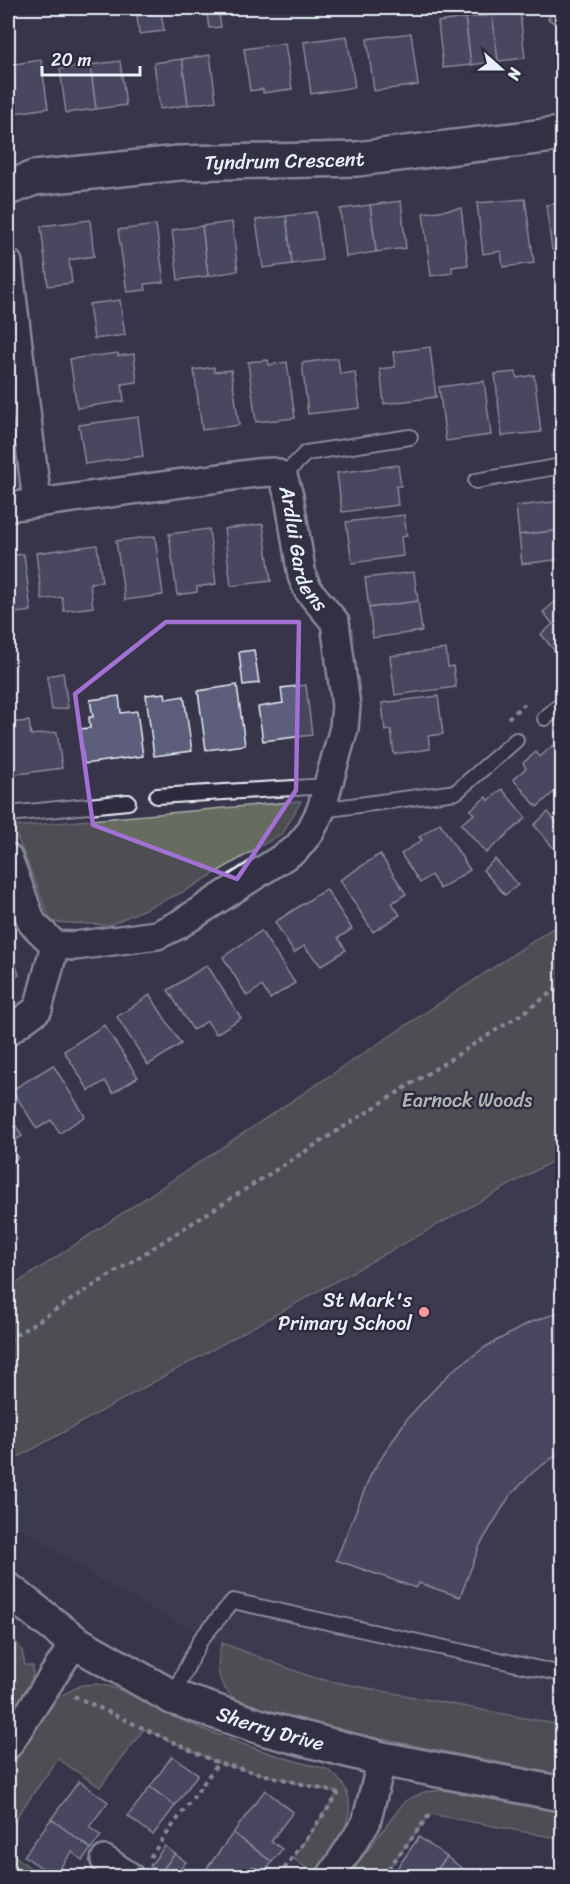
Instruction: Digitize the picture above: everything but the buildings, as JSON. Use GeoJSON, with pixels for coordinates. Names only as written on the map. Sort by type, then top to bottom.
{"type":"FeatureCollection","features":[{"type":"Feature","properties":{"kind":"street","name":"Tyndrum Crescent"},"geometry":{"type":"LineString","coordinates":[[8,188],[34,178],[179,163],[357,159],[562,134]]}},
{"type":"Feature","properties":{"kind":"street"},"geometry":{"type":"LineString","coordinates":[[8,263],[10,302],[37,502]]}},
{"type":"Feature","properties":{"kind":"street","name":"Ardlui Gardens"},"geometry":{"type":"LineString","coordinates":[[8,507],[256,473],[273,472],[283,476],[289,496],[302,576],[308,590],[335,622],[346,706],[344,728],[324,798],[310,832],[296,849],[178,925],[157,935],[75,946],[55,945]]}},
{"type":"Feature","properties":{"kind":"street"},"geometry":{"type":"LineString","coordinates":[[8,858],[32,923],[55,945],[38,1009],[8,1031]]}},
{"type":"Feature","properties":{"kind":"street","name":"Sherry Drive"},"geometry":{"type":"LineString","coordinates":[[8,1590],[75,1642],[172,1697],[267,1729],[382,1759],[562,1794]]}},
{"type":"Feature","properties":{"kind":"street"},"geometry":{"type":"LineString","coordinates":[[8,1745],[75,1642]]}},
{"type":"Feature","properties":{"kind":"street"},"geometry":{"type":"LineString","coordinates":[[332,1876],[366,1823],[373,1803],[382,1759]]}},
{"type":"Feature","properties":{"kind":"street"},"geometry":{"type":"LineString","coordinates":[[105,1860],[129,1876]]}},
{"type":"Feature","properties":{"kind":"lane"},"geometry":{"type":"LineString","coordinates":[[283,476],[306,453],[410,437]]}},
{"type":"Feature","properties":{"kind":"lane"},"geometry":{"type":"LineString","coordinates":[[476,481],[562,466]]}},
{"type":"Feature","properties":{"kind":"lane"},"geometry":{"type":"LineString","coordinates":[[545,718],[562,704]]}},
{"type":"Feature","properties":{"kind":"lane"},"geometry":{"type":"LineString","coordinates":[[157,796],[324,798],[456,792],[516,740]]}},
{"type":"Feature","properties":{"kind":"lane"},"geometry":{"type":"LineString","coordinates":[[8,814],[128,802]]}},
{"type":"Feature","properties":{"kind":"lane"},"geometry":{"type":"LineString","coordinates":[[172,1697],[201,1639],[233,1601],[562,1674]]}},
{"type":"Feature","properties":{"kind":"path"},"geometry":{"type":"LineString","coordinates":[[553,682],[562,675]]}},
{"type":"Feature","properties":{"kind":"path"},"geometry":{"type":"LineString","coordinates":[[498,725],[535,696]]}},
{"type":"Feature","properties":{"kind":"path"},"geometry":{"type":"LineString","coordinates":[[8,1340],[523,1013],[562,985]]}},
{"type":"Feature","properties":{"kind":"path"},"geometry":{"type":"LineString","coordinates":[[49,1685],[218,1763],[373,1803]]}},
{"type":"Feature","properties":{"kind":"path"},"geometry":{"type":"LineString","coordinates":[[149,1858],[218,1763]]}},
{"type":"Feature","properties":{"kind":"path"},"geometry":{"type":"LineString","coordinates":[[279,1876],[339,1793]]}},
{"type":"Feature","properties":{"kind":"path"},"geometry":{"type":"LineString","coordinates":[[382,1876],[430,1814]]}},
{"type":"Feature","properties":{"kind":"highlighted area"},"geometry":{"type":"Polygon","coordinates":[[[166,622],[299,622],[296,790],[237,879],[93,825],[75,694],[166,622]]]}},
{"type":"Feature","properties":{"kind":"shaded area","name":"St Mark's Primary School"},"geometry":{"type":"Polygon","coordinates":[[[562,1158],[562,1725],[314,1678],[183,1625],[104,1583],[8,1519],[8,1466],[562,1158]]]}},
{"type":"Feature","properties":{"kind":"green space"},"geometry":{"type":"Polygon","coordinates":[[[301,801],[283,833],[183,892],[109,925],[51,922],[13,827],[301,801]]]}},
{"type":"Feature","properties":{"kind":"green space","name":"Earnock Woods"},"geometry":{"type":"Polygon","coordinates":[[[562,922],[562,1156],[8,1463],[8,1289],[562,922]]]}},
{"type":"Feature","properties":{"kind":"green space"},"geometry":{"type":"Polygon","coordinates":[[[8,1631],[22,1650],[25,1665],[33,1666],[33,1674],[26,1695],[8,1720],[8,1631]]]}},
{"type":"Feature","properties":{"kind":"green space"},"geometry":{"type":"Polygon","coordinates":[[[222,1643],[314,1678],[562,1725],[562,1775],[327,1728],[238,1701],[225,1689],[219,1675],[218,1660],[222,1643]]]}},
{"type":"Feature","properties":{"kind":"green space"},"geometry":{"type":"Polygon","coordinates":[[[97,1684],[120,1690],[175,1717],[238,1742],[291,1760],[327,1769],[341,1782],[348,1795],[350,1808],[341,1835],[316,1875],[293,1858],[338,1793],[221,1764],[144,1729],[100,1787],[58,1759],[8,1829],[8,1774],[46,1711],[60,1696],[82,1685],[97,1684]]]}},
{"type":"Feature","properties":{"kind":"green space"},"geometry":{"type":"Polygon","coordinates":[[[443,1790],[562,1813],[562,1839],[430,1814],[383,1876],[348,1876],[405,1801],[424,1792],[443,1790]]]}},
{"type":"Feature","properties":{"kind":"green space"},"geometry":{"type":"Polygon","coordinates":[[[8,1851],[37,1873],[34,1876],[8,1876],[8,1851]]]}},
{"type":"Feature","properties":{"kind":"place","name":"St Mark's Primary School"},"geometry":{"type":"Point","coordinates":[424,1312]}}]}
